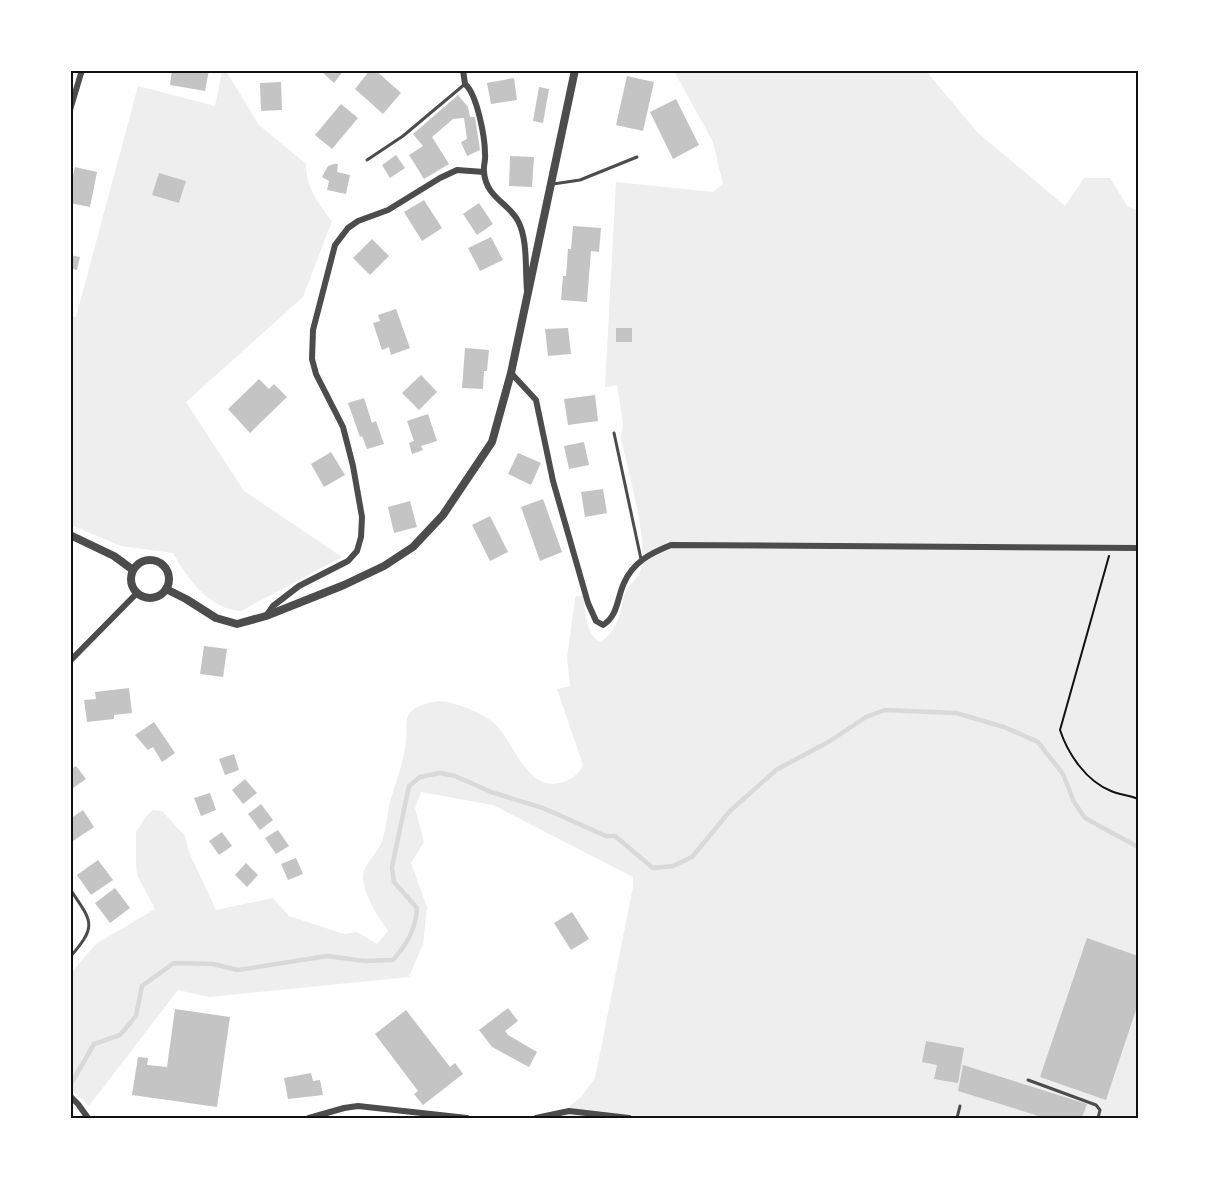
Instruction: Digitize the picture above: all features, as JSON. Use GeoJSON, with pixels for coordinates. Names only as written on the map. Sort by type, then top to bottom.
{"type":"FeatureCollection","features":[{"type":"Feature","properties":{"kind":"street"},"geometry":{"type":"LineString","coordinates":[[70,110],[82,70]]}},
{"type":"Feature","properties":{"kind":"street"},"geometry":{"type":"LineString","coordinates":[[463,70],[465,84],[471,89],[476,99],[486,152],[484,172],[487,185],[499,202],[517,218],[523,231],[527,296]]}},
{"type":"Feature","properties":{"kind":"street"},"geometry":{"type":"LineString","coordinates":[[166,589],[216,618],[237,624],[266,616],[344,585],[384,566],[414,547],[443,515],[492,442],[511,373],[575,70]]}},
{"type":"Feature","properties":{"kind":"street"},"geometry":{"type":"LineString","coordinates":[[266,616],[273,606],[299,586],[348,561],[357,551],[362,537],[362,517],[343,427],[316,374],[311,353],[313,330],[334,245],[358,220],[388,210],[440,178],[458,170],[484,172]]}},
{"type":"Feature","properties":{"kind":"street"},"geometry":{"type":"LineString","coordinates":[[511,373],[536,400],[553,481],[588,603],[596,621],[603,625],[615,613],[624,582],[636,565],[651,553],[671,545],[1138,548]]}},
{"type":"Feature","properties":{"kind":"street"},"geometry":{"type":"LineString","coordinates":[[70,536],[114,556],[133,570]]}},
{"type":"Feature","properties":{"kind":"street"},"geometry":{"type":"LineString","coordinates":[[147,561],[155,561],[163,565],[169,581],[166,589],[153,598],[137,593],[132,586],[133,570],[139,564],[147,561]]}},
{"type":"Feature","properties":{"kind":"street"},"geometry":{"type":"LineString","coordinates":[[70,661],[137,593]]}},
{"type":"Feature","properties":{"kind":"street"},"geometry":{"type":"LineString","coordinates":[[70,1096],[88,1119]]}},
{"type":"Feature","properties":{"kind":"street"},"geometry":{"type":"LineString","coordinates":[[309,1119],[358,1106],[467,1119]]}},
{"type":"Feature","properties":{"kind":"street"},"geometry":{"type":"LineString","coordinates":[[536,1119],[568,1111],[629,1119]]}},
{"type":"Feature","properties":{"kind":"lane"},"geometry":{"type":"LineString","coordinates":[[367,160],[404,136],[465,84]]}},
{"type":"Feature","properties":{"kind":"lane"},"geometry":{"type":"LineString","coordinates":[[551,184],[580,180],[637,157]]}},
{"type":"Feature","properties":{"kind":"lane"},"geometry":{"type":"LineString","coordinates":[[614,433],[641,561]]}},
{"type":"Feature","properties":{"kind":"lane"},"geometry":{"type":"LineString","coordinates":[[70,889],[88,917],[89,929],[85,940],[70,957]]}},
{"type":"Feature","properties":{"kind":"lane"},"geometry":{"type":"LineString","coordinates":[[1028,1080],[1096,1105],[1100,1110],[1098,1119]]}},
{"type":"Feature","properties":{"kind":"lane"},"geometry":{"type":"LineString","coordinates":[[957,1119],[960,1106]]}},
{"type":"Feature","properties":{"kind":"path"},"geometry":{"type":"LineString","coordinates":[[1112,548],[1060,730],[1065,745],[1076,761],[1098,784],[1111,791],[1138,799]]}},
{"type":"Feature","properties":{"kind":"shaded area"},"geometry":{"type":"Polygon","coordinates":[[[222,71],[226,71],[259,125],[306,164],[310,187],[332,221],[303,297],[186,402],[244,491],[342,557],[241,611],[219,605],[209,599],[185,573],[173,553],[121,546],[71,525],[70,316],[76,317],[138,86],[215,106],[222,71]]]}},
{"type":"Feature","properties":{"kind":"shaded area"},"geometry":{"type":"Polygon","coordinates":[[[674,71],[926,71],[977,132],[1065,206],[1084,178],[1110,178],[1128,207],[1138,210],[1138,1118],[563,1118],[571,1105],[581,1097],[595,1078],[633,887],[633,877],[493,805],[421,792],[415,808],[424,842],[411,863],[427,907],[423,944],[409,977],[209,997],[178,990],[89,1106],[71,1089],[71,973],[96,944],[155,909],[137,875],[136,861],[136,832],[152,810],[162,811],[185,836],[189,852],[216,910],[273,898],[289,916],[344,934],[357,932],[377,944],[388,931],[369,899],[363,878],[366,867],[383,838],[390,803],[404,756],[407,720],[411,712],[424,704],[440,701],[484,716],[503,733],[523,765],[540,781],[551,784],[563,782],[575,776],[583,765],[557,689],[570,686],[567,658],[575,599],[576,596],[583,596],[591,634],[600,642],[611,633],[614,627],[624,595],[640,573],[642,555],[640,522],[621,438],[623,423],[617,385],[605,387],[616,182],[713,192],[723,184],[713,142],[674,71]]]}},
{"type":"Feature","properties":{"kind":"building"},"geometry":{"type":"Polygon","coordinates":[[[172,70],[181,72],[181,70],[209,70],[205,91],[170,85],[172,70]]]}},
{"type":"Feature","properties":{"kind":"building"},"geometry":{"type":"Polygon","coordinates":[[[320,70],[344,70],[334,83],[320,70]]]}},
{"type":"Feature","properties":{"kind":"building"},"geometry":{"type":"Polygon","coordinates":[[[370,70],[375,70],[401,93],[383,114],[355,89],[370,70]]]}},
{"type":"Feature","properties":{"kind":"building"},"geometry":{"type":"Polygon","coordinates":[[[627,76],[654,82],[643,131],[616,125],[627,76]]]}},
{"type":"Feature","properties":{"kind":"building"},"geometry":{"type":"Polygon","coordinates":[[[514,78],[517,100],[491,104],[487,83],[514,78]]]}},
{"type":"Feature","properties":{"kind":"building"},"geometry":{"type":"Polygon","coordinates":[[[281,82],[282,110],[261,111],[260,83],[281,82]]]}},
{"type":"Feature","properties":{"kind":"building"},"geometry":{"type":"Polygon","coordinates":[[[539,87],[549,89],[543,123],[533,121],[539,87]]]}},
{"type":"Feature","properties":{"kind":"building"},"geometry":{"type":"Polygon","coordinates":[[[458,95],[468,107],[470,117],[475,117],[480,150],[467,156],[461,142],[467,139],[464,118],[453,119],[432,137],[449,164],[424,179],[409,155],[423,146],[413,134],[458,95]]]}},
{"type":"Feature","properties":{"kind":"building"},"geometry":{"type":"Polygon","coordinates":[[[676,99],[699,145],[673,159],[650,112],[676,99]]]}},
{"type":"Feature","properties":{"kind":"building"},"geometry":{"type":"Polygon","coordinates":[[[341,104],[358,118],[332,149],[315,135],[341,104]]]}},
{"type":"Feature","properties":{"kind":"building"},"geometry":{"type":"Polygon","coordinates":[[[396,155],[405,168],[390,178],[382,165],[396,155]]]}},
{"type":"Feature","properties":{"kind":"building"},"geometry":{"type":"Polygon","coordinates":[[[510,156],[534,157],[532,187],[509,186],[510,156]]]}},
{"type":"Feature","properties":{"kind":"building"},"geometry":{"type":"Polygon","coordinates":[[[338,164],[337,172],[350,175],[346,194],[327,190],[329,181],[322,177],[328,166],[338,164]]]}},
{"type":"Feature","properties":{"kind":"building"},"geometry":{"type":"Polygon","coordinates":[[[75,167],[97,172],[90,207],[70,203],[70,188],[75,167]]]}},
{"type":"Feature","properties":{"kind":"building"},"geometry":{"type":"Polygon","coordinates":[[[159,173],[186,181],[179,203],[152,195],[159,173]]]}},
{"type":"Feature","properties":{"kind":"building"},"geometry":{"type":"Polygon","coordinates":[[[424,200],[442,228],[422,241],[404,212],[424,200]]]}},
{"type":"Feature","properties":{"kind":"building"},"geometry":{"type":"Polygon","coordinates":[[[479,203],[493,224],[477,235],[463,214],[479,203]]]}},
{"type":"Feature","properties":{"kind":"building"},"geometry":{"type":"Polygon","coordinates":[[[573,226],[601,228],[599,252],[591,251],[587,302],[561,300],[563,276],[566,276],[573,226]]]}},
{"type":"Feature","properties":{"kind":"building"},"geometry":{"type":"Polygon","coordinates":[[[491,237],[503,260],[480,271],[468,248],[491,237]]]}},
{"type":"Feature","properties":{"kind":"building"},"geometry":{"type":"Polygon","coordinates":[[[372,239],[389,256],[370,275],[353,258],[372,239]]]}},
{"type":"Feature","properties":{"kind":"building"},"geometry":{"type":"Polygon","coordinates":[[[70,255],[80,257],[77,270],[70,268],[70,255]]]}},
{"type":"Feature","properties":{"kind":"building"},"geometry":{"type":"Polygon","coordinates":[[[396,309],[410,348],[391,355],[389,347],[382,350],[373,323],[380,321],[378,315],[396,309]]]}},
{"type":"Feature","properties":{"kind":"building"},"geometry":{"type":"Polygon","coordinates":[[[568,328],[571,354],[548,356],[545,329],[568,328]]]}},
{"type":"Feature","properties":{"kind":"building"},"geometry":{"type":"Polygon","coordinates":[[[616,328],[632,328],[632,342],[616,342],[616,328]]]}},
{"type":"Feature","properties":{"kind":"building"},"geometry":{"type":"Polygon","coordinates":[[[465,348],[489,350],[483,389],[462,388],[465,348]]]}},
{"type":"Feature","properties":{"kind":"building"},"geometry":{"type":"Polygon","coordinates":[[[421,375],[437,392],[419,410],[402,393],[421,375]]]}},
{"type":"Feature","properties":{"kind":"building"},"geometry":{"type":"Polygon","coordinates":[[[259,379],[269,389],[274,384],[287,397],[250,433],[228,409],[259,379]]]}},
{"type":"Feature","properties":{"kind":"building"},"geometry":{"type":"Polygon","coordinates":[[[595,395],[598,421],[568,425],[564,399],[595,395]]]}},
{"type":"Feature","properties":{"kind":"building"},"geometry":{"type":"Polygon","coordinates":[[[364,398],[372,423],[376,421],[384,444],[367,449],[362,436],[360,437],[348,403],[364,398]]]}},
{"type":"Feature","properties":{"kind":"building"},"geometry":{"type":"Polygon","coordinates":[[[428,414],[437,441],[421,446],[423,450],[412,454],[409,443],[414,441],[407,421],[428,414]]]}},
{"type":"Feature","properties":{"kind":"building"},"geometry":{"type":"Polygon","coordinates":[[[584,442],[589,465],[569,469],[564,446],[584,442]]]}},
{"type":"Feature","properties":{"kind":"building"},"geometry":{"type":"Polygon","coordinates":[[[331,452],[345,475],[324,487],[311,464],[331,452]]]}},
{"type":"Feature","properties":{"kind":"building"},"geometry":{"type":"Polygon","coordinates":[[[518,453],[541,463],[531,485],[508,474],[518,453]]]}},
{"type":"Feature","properties":{"kind":"building"},"geometry":{"type":"Polygon","coordinates":[[[603,489],[607,513],[585,517],[581,492],[603,489]]]}},
{"type":"Feature","properties":{"kind":"building"},"geometry":{"type":"Polygon","coordinates":[[[543,499],[562,552],[540,561],[521,507],[543,499]]]}},
{"type":"Feature","properties":{"kind":"building"},"geometry":{"type":"Polygon","coordinates":[[[410,501],[417,527],[394,533],[388,507],[410,501]]]}},
{"type":"Feature","properties":{"kind":"building"},"geometry":{"type":"Polygon","coordinates":[[[490,516],[508,552],[490,561],[472,525],[490,516]]]}},
{"type":"Feature","properties":{"kind":"building"},"geometry":{"type":"Polygon","coordinates":[[[204,646],[227,649],[223,677],[200,674],[204,646]]]}},
{"type":"Feature","properties":{"kind":"building"},"geometry":{"type":"Polygon","coordinates":[[[129,688],[132,713],[114,715],[114,719],[87,722],[84,700],[96,699],[95,692],[129,688]]]}},
{"type":"Feature","properties":{"kind":"building"},"geometry":{"type":"Polygon","coordinates":[[[154,722],[175,753],[162,762],[153,747],[148,750],[135,735],[154,722]]]}},
{"type":"Feature","properties":{"kind":"building"},"geometry":{"type":"Polygon","coordinates":[[[234,754],[239,770],[225,775],[219,759],[234,754]]]}},
{"type":"Feature","properties":{"kind":"building"},"geometry":{"type":"Polygon","coordinates":[[[76,766],[86,779],[70,790],[70,770],[76,766]]]}},
{"type":"Feature","properties":{"kind":"building"},"geometry":{"type":"Polygon","coordinates":[[[245,779],[257,793],[243,804],[232,790],[245,779]]]}},
{"type":"Feature","properties":{"kind":"building"},"geometry":{"type":"Polygon","coordinates":[[[210,793],[216,810],[201,816],[194,798],[210,793]]]}},
{"type":"Feature","properties":{"kind":"building"},"geometry":{"type":"Polygon","coordinates":[[[261,804],[273,820],[260,830],[248,814],[261,804]]]}},
{"type":"Feature","properties":{"kind":"building"},"geometry":{"type":"Polygon","coordinates":[[[83,810],[94,827],[70,843],[70,819],[83,810]]]}},
{"type":"Feature","properties":{"kind":"building"},"geometry":{"type":"Polygon","coordinates":[[[278,830],[289,846],[276,854],[265,838],[278,830]]]}},
{"type":"Feature","properties":{"kind":"building"},"geometry":{"type":"Polygon","coordinates":[[[222,832],[232,846],[219,855],[209,841],[222,832]]]}},
{"type":"Feature","properties":{"kind":"building"},"geometry":{"type":"Polygon","coordinates":[[[296,858],[303,874],[288,880],[281,864],[296,858]]]}},
{"type":"Feature","properties":{"kind":"building"},"geometry":{"type":"Polygon","coordinates":[[[98,860],[113,880],[91,895],[77,875],[98,860]]]}},
{"type":"Feature","properties":{"kind":"building"},"geometry":{"type":"Polygon","coordinates":[[[246,863],[258,875],[247,887],[235,875],[246,863]]]}},
{"type":"Feature","properties":{"kind":"building"},"geometry":{"type":"Polygon","coordinates":[[[115,888],[130,908],[110,923],[95,903],[115,888]]]}},
{"type":"Feature","properties":{"kind":"building"},"geometry":{"type":"Polygon","coordinates":[[[572,912],[589,939],[571,950],[554,923],[572,912]]]}},
{"type":"Feature","properties":{"kind":"building"},"geometry":{"type":"Polygon","coordinates":[[[1087,938],[1138,956],[1138,1004],[1106,1100],[1040,1077],[1087,938]]]}},
{"type":"Feature","properties":{"kind":"building"},"geometry":{"type":"Polygon","coordinates":[[[508,1008],[518,1021],[505,1031],[537,1052],[529,1067],[492,1047],[479,1030],[508,1008]]]}},
{"type":"Feature","properties":{"kind":"building"},"geometry":{"type":"Polygon","coordinates":[[[175,1009],[230,1017],[217,1107],[132,1095],[138,1057],[148,1058],[147,1065],[167,1067],[175,1009]]]}},
{"type":"Feature","properties":{"kind":"building"},"geometry":{"type":"Polygon","coordinates":[[[406,1010],[450,1067],[455,1063],[463,1074],[423,1105],[414,1094],[418,1091],[375,1034],[406,1010]]]}},
{"type":"Feature","properties":{"kind":"building"},"geometry":{"type":"Polygon","coordinates":[[[926,1041],[964,1048],[958,1083],[934,1079],[937,1065],[922,1062],[926,1041]]]}},
{"type":"Feature","properties":{"kind":"building"},"geometry":{"type":"Polygon","coordinates":[[[963,1065],[1087,1104],[1082,1118],[1045,1118],[958,1091],[963,1065]]]}},
{"type":"Feature","properties":{"kind":"building"},"geometry":{"type":"Polygon","coordinates":[[[311,1073],[313,1081],[320,1080],[323,1095],[288,1099],[284,1078],[311,1073]]]}},
{"type":"Feature","properties":{"kind":"waterway"},"geometry":{"type":"LineString","coordinates":[[72,1082],[94,1044],[120,1035],[136,1016],[142,986],[174,963],[213,964],[238,970],[327,956],[365,961],[393,960],[403,948],[415,923],[417,908],[394,882],[392,867],[409,786],[420,777],[440,773],[455,776],[491,792],[543,808],[606,836],[615,836],[653,868],[673,866],[692,857],[730,811],[776,770],[830,741],[866,717],[885,710],[956,713],[1004,727],[1038,742],[1063,774],[1074,802],[1085,818],[1138,847]]}}]}
